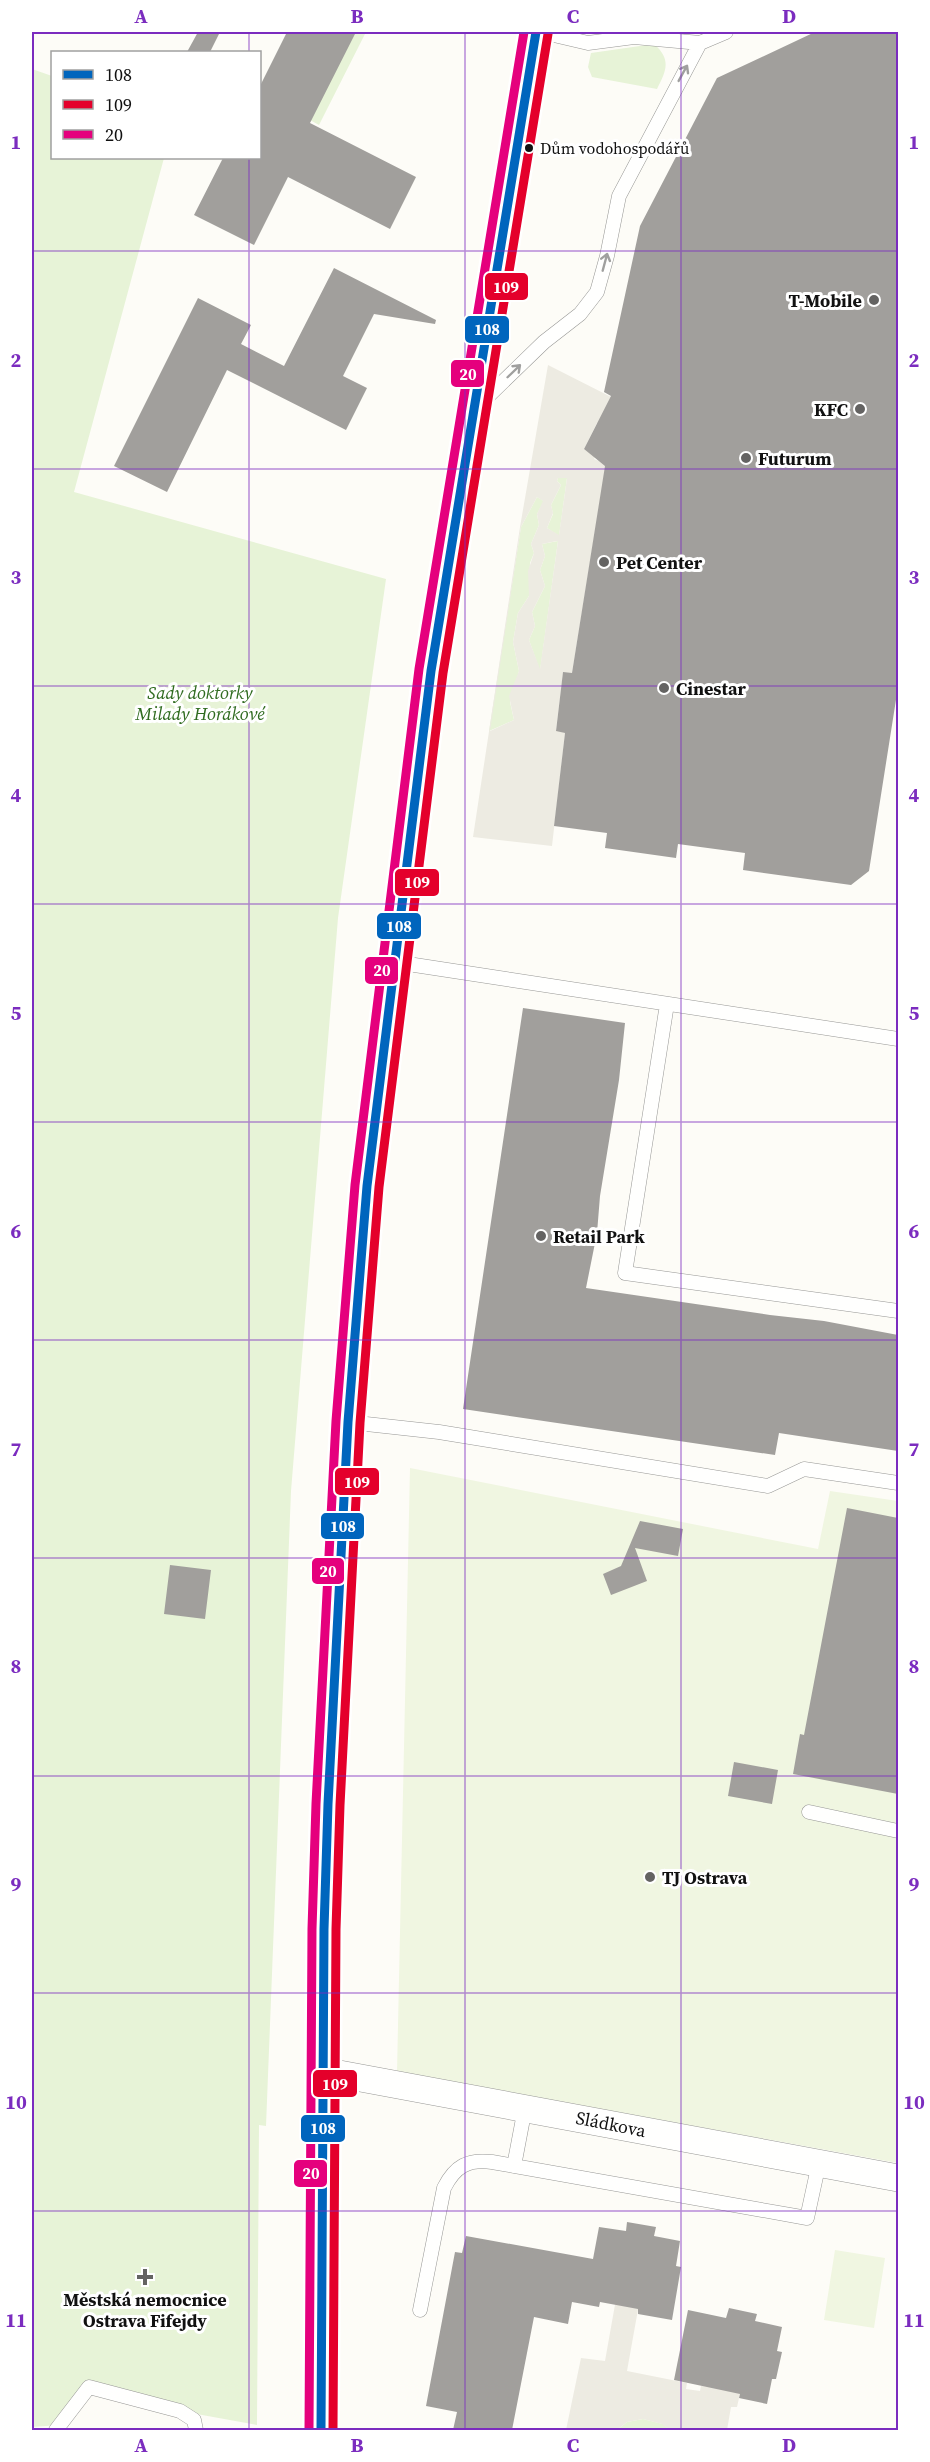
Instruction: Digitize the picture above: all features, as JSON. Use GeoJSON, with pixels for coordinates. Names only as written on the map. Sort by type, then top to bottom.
{"type":"FeatureCollection","features":[{"type":"Feature","properties":{"kind":"street"},"geometry":{"type":"LineString","coordinates":[[321,2430],[323,2071],[328,1815],[348,1422],[367,1186],[431,670],[536,32]]}},
{"type":"Feature","properties":{"kind":"street","name":"Sládkova"},"geometry":{"type":"LineString","coordinates":[[323,2071],[898,2178]]}},
{"type":"Feature","properties":{"kind":"lane"},"geometry":{"type":"LineString","coordinates":[[541,32],[588,43],[628,34],[697,37],[726,32]]}},
{"type":"Feature","properties":{"kind":"lane"},"geometry":{"type":"LineString","coordinates":[[472,412],[544,342],[580,314],[597,292],[619,196],[697,37]]}},
{"type":"Feature","properties":{"kind":"lane"},"geometry":{"type":"LineString","coordinates":[[395,962],[898,1039]]}},
{"type":"Feature","properties":{"kind":"lane"},"geometry":{"type":"LineString","coordinates":[[667,1004],[625,1273],[898,1311]]}},
{"type":"Feature","properties":{"kind":"lane"},"geometry":{"type":"LineString","coordinates":[[348,1422],[439,1432],[768,1486],[804,1468],[898,1483]]}},
{"type":"Feature","properties":{"kind":"lane"},"geometry":{"type":"LineString","coordinates":[[809,1812],[898,1831]]}},
{"type":"Feature","properties":{"kind":"lane"},"geometry":{"type":"LineString","coordinates":[[514,2166],[525,2108]]}},
{"type":"Feature","properties":{"kind":"lane"},"geometry":{"type":"LineString","coordinates":[[420,2310],[441,2197],[449,2178],[462,2165],[473,2161],[514,2166],[807,2218],[819,2163]]}},
{"type":"Feature","properties":{"kind":"lane"},"geometry":{"type":"LineString","coordinates":[[56,2430],[89,2387],[180,2411],[194,2421],[196,2430]]}},
{"type":"Feature","properties":{"kind":"green space"},"geometry":{"type":"Polygon","coordinates":[[[344,32],[366,32],[319,125],[310,120],[352,35],[344,32]]]}},
{"type":"Feature","properties":{"kind":"green space"},"geometry":{"type":"Polygon","coordinates":[[[654,44],[663,55],[666,65],[657,89],[592,77],[588,67],[591,53],[654,44]]]}},
{"type":"Feature","properties":{"kind":"green space","name":"Sady doktorky Milady Horákové"},"geometry":{"type":"Polygon","coordinates":[[[32,69],[51,76],[51,159],[164,159],[74,492],[386,579],[338,918],[291,1491],[266,2126],[259,2125],[257,2425],[180,2411],[89,2387],[60,2425],[32,2427],[32,69]]]}},
{"type":"Feature","properties":{"kind":"green space"},"geometry":{"type":"Polygon","coordinates":[[[558,478],[567,478],[559,536],[547,528],[553,514],[551,505],[561,485],[557,481],[558,478]]]}},
{"type":"Feature","properties":{"kind":"green space"},"geometry":{"type":"Polygon","coordinates":[[[537,497],[544,501],[537,514],[539,525],[531,544],[534,553],[530,563],[529,596],[518,613],[513,642],[519,671],[510,702],[514,720],[489,731],[521,527],[537,497]]]}},
{"type":"Feature","properties":{"kind":"green space"},"geometry":{"type":"Polygon","coordinates":[[[558,541],[540,671],[529,640],[535,626],[532,612],[545,586],[540,570],[545,556],[542,544],[558,541]]]}},
{"type":"Feature","properties":{"kind":"green space","name":"TJ Ostrava"},"geometry":{"type":"Polygon","coordinates":[[[410,1468],[818,1549],[830,1491],[898,1501],[898,2163],[397,2072],[410,1468]]]}},
{"type":"Feature","properties":{"kind":"green space"},"geometry":{"type":"Polygon","coordinates":[[[835,2250],[885,2258],[874,2328],[824,2320],[835,2250]]]}},
{"type":"Feature","properties":{"kind":"green space"},"geometry":{"type":"Polygon","coordinates":[[[643,2419],[663,2424],[670,2430],[617,2430],[627,2422],[643,2419]]]}},
{"type":"Feature","properties":{"kind":"shaded area"},"geometry":{"type":"Polygon","coordinates":[[[548,365],[623,403],[610,430],[597,423],[584,449],[595,457],[594,459],[606,464],[572,673],[563,673],[556,730],[565,733],[552,846],[473,837],[520,527],[548,365]],[[558,478],[557,481],[561,485],[551,505],[553,513],[547,528],[559,535],[567,478],[558,478]],[[537,497],[521,527],[490,731],[514,720],[509,696],[519,671],[513,642],[518,613],[529,596],[528,571],[534,553],[531,544],[539,525],[537,514],[543,501],[537,497]],[[558,541],[542,544],[545,556],[540,570],[545,586],[532,612],[535,626],[529,640],[540,669],[558,541]]]}},
{"type":"Feature","properties":{"kind":"shaded area"},"geometry":{"type":"Polygon","coordinates":[[[616,2299],[639,2304],[627,2371],[687,2383],[686,2389],[700,2391],[701,2386],[741,2389],[737,2407],[731,2407],[727,2430],[670,2430],[662,2424],[643,2419],[627,2422],[617,2430],[566,2430],[581,2358],[605,2361],[616,2299]]]}},
{"type":"Feature","properties":{"kind":"building"},"geometry":{"type":"Polygon","coordinates":[[[198,32],[220,32],[210,51],[188,51],[198,32]]]}},
{"type":"Feature","properties":{"kind":"building"},"geometry":{"type":"Polygon","coordinates":[[[287,32],[356,32],[310,123],[416,177],[390,229],[288,177],[254,245],[194,215],[222,159],[261,159],[261,84],[287,32]]]}},
{"type":"Feature","properties":{"kind":"building","name":"Futurum"},"geometry":{"type":"Polygon","coordinates":[[[815,32],[898,32],[898,687],[869,871],[851,885],[743,870],[745,853],[678,844],[676,858],[605,848],[607,833],[554,826],[565,733],[556,731],[563,672],[572,673],[605,466],[584,449],[611,396],[604,392],[640,226],[717,78],[815,32]]]}},
{"type":"Feature","properties":{"kind":"building"},"geometry":{"type":"Polygon","coordinates":[[[334,268],[436,320],[435,324],[374,314],[343,376],[367,388],[346,430],[227,370],[167,492],[114,466],[198,298],[251,325],[241,344],[284,366],[334,268]]]}},
{"type":"Feature","properties":{"kind":"building","name":"Retail Park"},"geometry":{"type":"Polygon","coordinates":[[[523,1008],[625,1023],[619,1080],[600,1196],[597,1233],[586,1288],[824,1321],[898,1335],[898,1451],[779,1433],[775,1455],[463,1409],[523,1008]]]}},
{"type":"Feature","properties":{"kind":"building"},"geometry":{"type":"Polygon","coordinates":[[[847,1508],[898,1518],[898,1794],[793,1774],[800,1734],[804,1735],[847,1508]]]}},
{"type":"Feature","properties":{"kind":"building"},"geometry":{"type":"Polygon","coordinates":[[[640,1521],[683,1529],[678,1556],[635,1548],[647,1581],[611,1595],[603,1574],[621,1566],[640,1521]]]}},
{"type":"Feature","properties":{"kind":"building"},"geometry":{"type":"Polygon","coordinates":[[[170,1565],[211,1570],[205,1619],[164,1614],[170,1565]]]}},
{"type":"Feature","properties":{"kind":"building"},"geometry":{"type":"Polygon","coordinates":[[[734,1762],[778,1770],[772,1804],[728,1796],[734,1762]]]}},
{"type":"Feature","properties":{"kind":"building"},"geometry":{"type":"Polygon","coordinates":[[[627,2222],[656,2227],[654,2236],[680,2241],[676,2266],[681,2267],[672,2320],[638,2314],[638,2309],[600,2302],[599,2307],[572,2302],[568,2324],[534,2317],[512,2430],[453,2430],[457,2412],[426,2406],[455,2252],[462,2253],[466,2236],[593,2259],[599,2227],[626,2231],[627,2222]]]}},
{"type":"Feature","properties":{"kind":"building"},"geometry":{"type":"Polygon","coordinates":[[[729,2308],[757,2314],[755,2321],[782,2327],[777,2351],[782,2352],[776,2379],[772,2379],[767,2404],[739,2398],[740,2394],[674,2380],[688,2310],[726,2318],[729,2308]]]}},
{"type":"Feature","properties":{"kind":"transit line","name":"20"},"geometry":{"type":"LineString","coordinates":[[309,2430],[312,1929],[316,1804],[336,1421],[355,1185],[419,669],[524,32]]}},
{"type":"Feature","properties":{"kind":"transit line","name":"108"},"geometry":{"type":"LineString","coordinates":[[321,2430],[324,1929],[328,1804],[348,1422],[367,1186],[431,671],[536,32]]}},
{"type":"Feature","properties":{"kind":"transit line","name":"109"},"geometry":{"type":"LineString","coordinates":[[333,2430],[336,1929],[340,1805],[360,1423],[379,1187],[443,673],[548,34]]}},
{"type":"Feature","properties":{"kind":"place","name":"Dům vodohospodářů"},"geometry":{"type":"Point","coordinates":[529,148]}},
{"type":"Feature","properties":{"kind":"place","name":"T-Mobile"},"geometry":{"type":"Point","coordinates":[874,300]}},
{"type":"Feature","properties":{"kind":"place","name":"KFC"},"geometry":{"type":"Point","coordinates":[860,409]}},
{"type":"Feature","properties":{"kind":"place","name":"Futurum"},"geometry":{"type":"Point","coordinates":[746,458]}},
{"type":"Feature","properties":{"kind":"place","name":"Pet Center"},"geometry":{"type":"Point","coordinates":[604,562]}},
{"type":"Feature","properties":{"kind":"place","name":"Cinestar"},"geometry":{"type":"Point","coordinates":[664,688]}},
{"type":"Feature","properties":{"kind":"place","name":"Retail Park"},"geometry":{"type":"Point","coordinates":[541,1236]}},
{"type":"Feature","properties":{"kind":"place","name":"TJ Ostrava"},"geometry":{"type":"Point","coordinates":[650,1877]}},
{"type":"Feature","properties":{"kind":"place","name":"Městská nemocnice Ostrava Fifejdy"},"geometry":{"type":"Point","coordinates":[145,2277]}}]}
